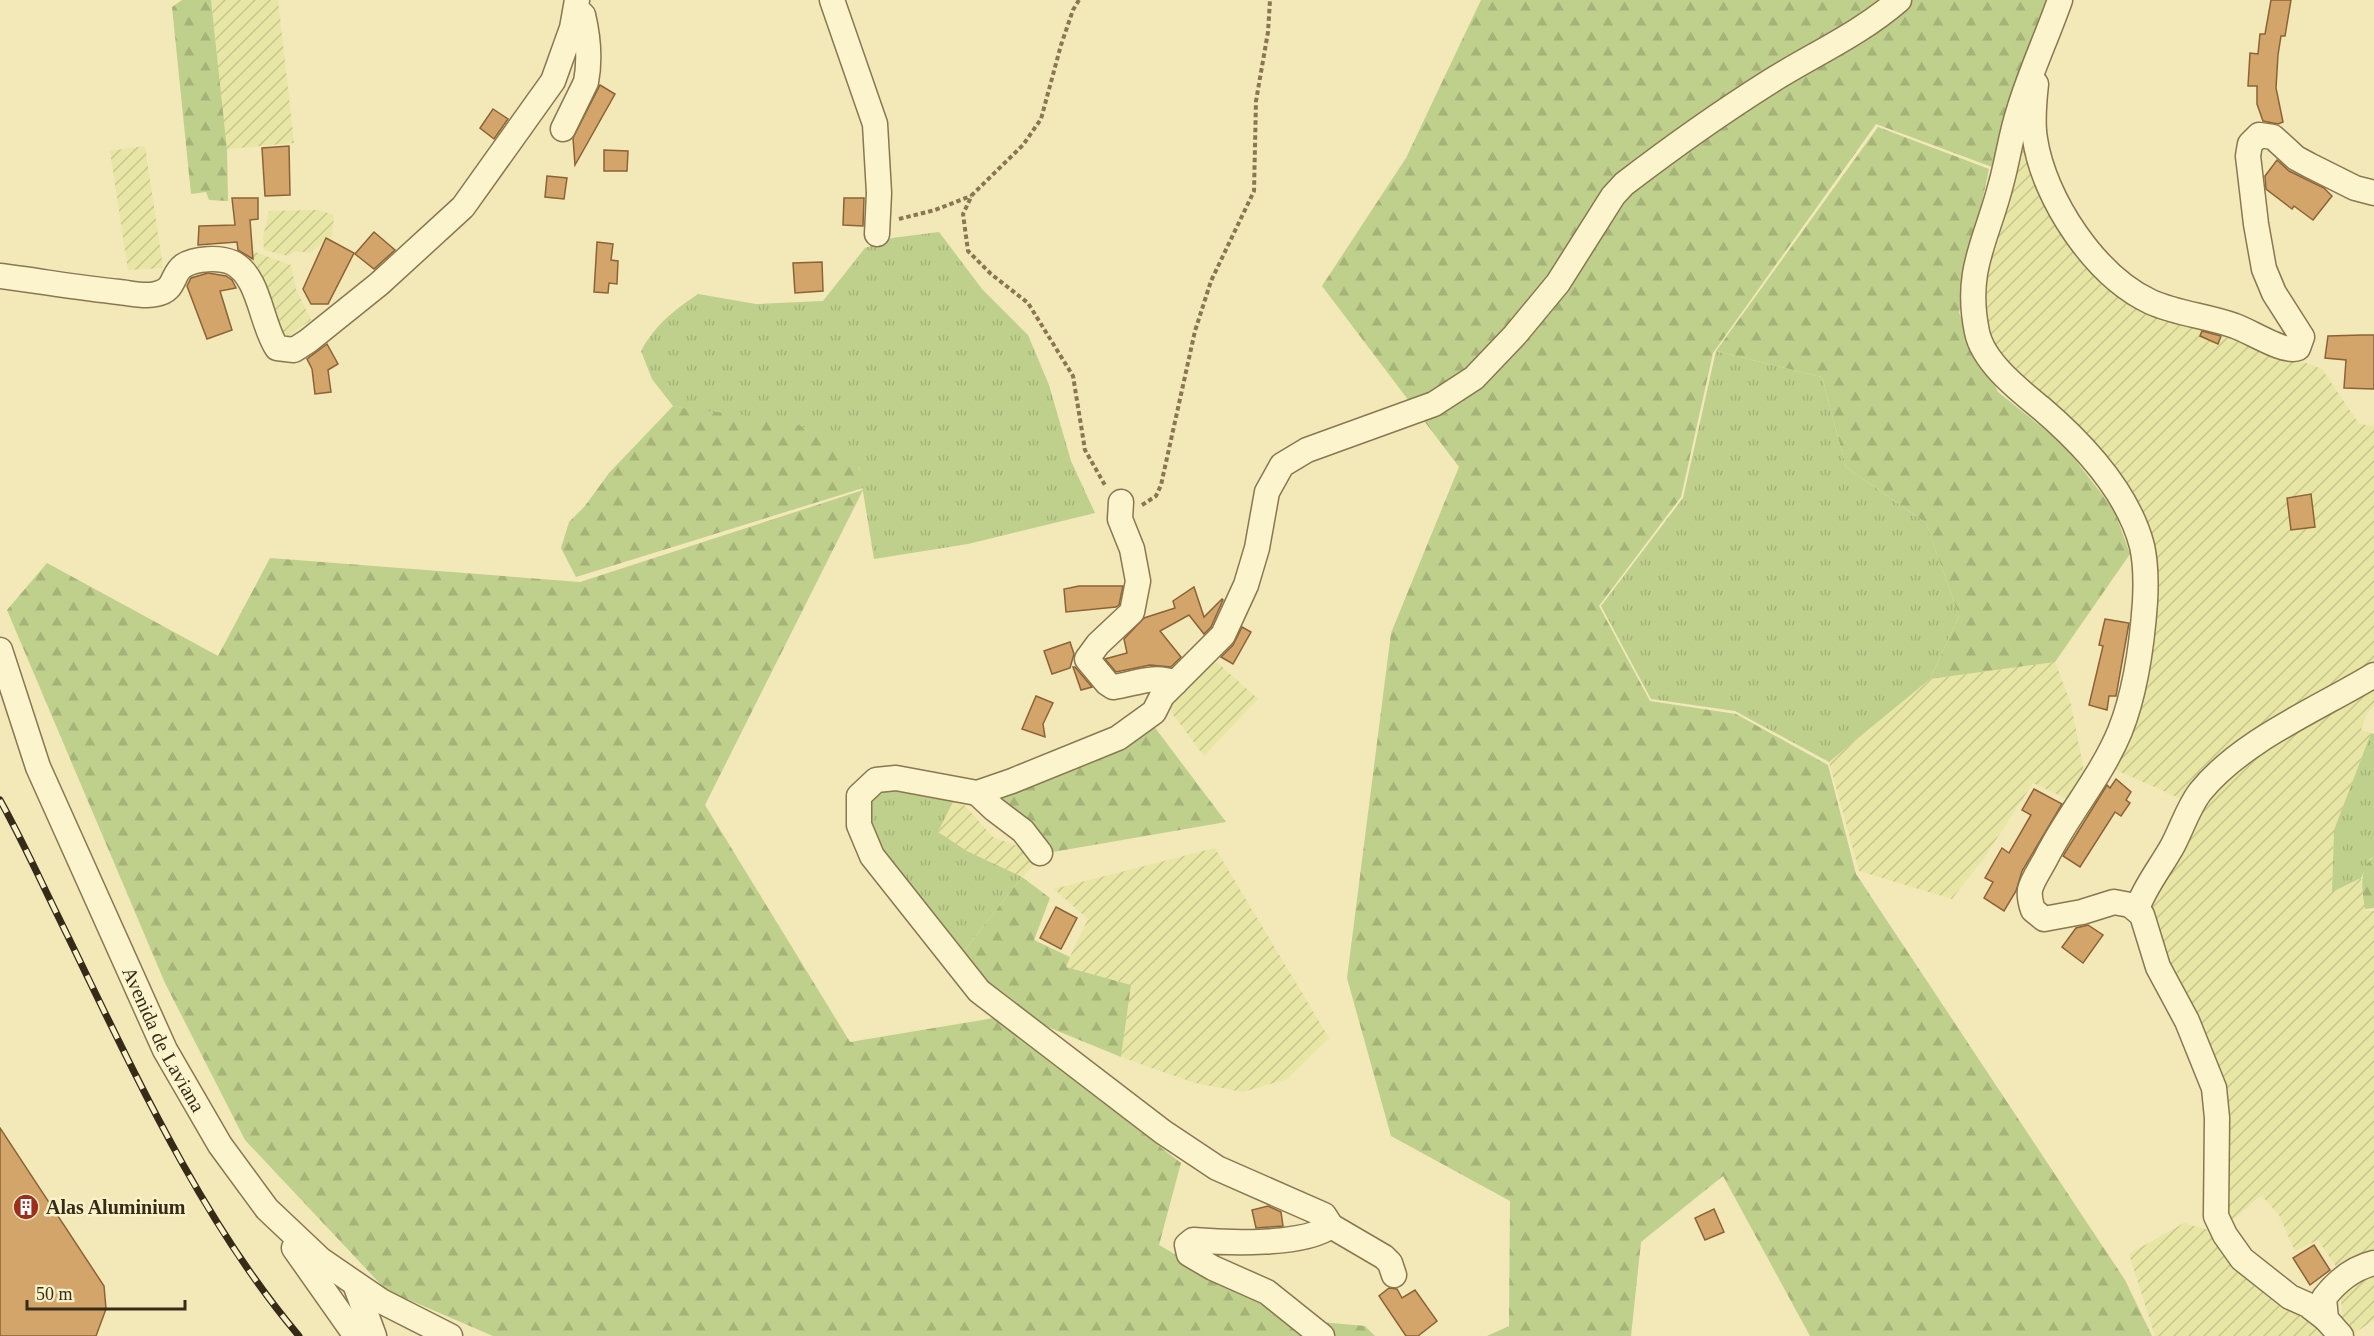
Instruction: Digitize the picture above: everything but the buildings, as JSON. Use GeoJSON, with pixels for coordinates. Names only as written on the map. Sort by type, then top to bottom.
{"type":"FeatureCollection","features":[{"type":"Feature","properties":{"kind":"street"},"geometry":{"type":"LineString","coordinates":[[832,0],[875,124],[879,193],[878,226]]}},
{"type":"Feature","properties":{"kind":"street"},"geometry":{"type":"LineString","coordinates":[[977,793],[1118,738],[1154,712],[1162,696],[1223,635],[1229,626],[1253,561],[1267,492],[1282,465],[1306,450],[1434,404],[1466,384],[1515,335],[1558,283],[1613,196],[1624,184],[1731,107],[1875,21],[1899,0]]}},
{"type":"Feature","properties":{"kind":"street"},"geometry":{"type":"LineString","coordinates":[[2060,0],[2020,107],[2001,184],[1975,264],[1972,284],[1977,333],[1981,343],[2000,370],[2016,388],[2079,443],[2109,482],[2137,531],[2142,548],[2145,585],[2142,632],[2130,705],[2103,767],[2067,819],[2039,871],[2030,890],[2032,910],[2044,919],[2122,902],[2137,909],[2142,915],[2158,967],[2187,1021],[2214,1088],[2217,1118],[2216,1216],[2224,1235],[2242,1259],[2290,1297],[2307,1305],[2334,1328]]}},
{"type":"Feature","properties":{"kind":"street"},"geometry":{"type":"LineString","coordinates":[[563,129],[586,82],[586,28],[581,6]]}},
{"type":"Feature","properties":{"kind":"street"},"geometry":{"type":"LineString","coordinates":[[0,276],[105,291],[155,294],[168,290],[184,265],[202,260],[233,263],[246,276],[277,348],[294,350],[379,284],[470,199],[553,81],[581,6]]}},
{"type":"Feature","properties":{"kind":"street"},"geometry":{"type":"LineString","coordinates":[[2042,49],[2036,89],[2035,138],[2048,184],[2063,214],[2090,251],[2123,283],[2150,301],[2170,309],[2219,320],[2292,351],[2298,348],[2302,337],[2274,293],[2264,269],[2248,156],[2250,144],[2259,135],[2273,137],[2296,158],[2344,183],[2374,193]]}},
{"type":"Feature","properties":{"kind":"street"},"geometry":{"type":"LineString","coordinates":[[1121,502],[1120,519],[1136,566],[1138,581],[1134,605],[1132,612],[1098,644],[1087,659],[1113,687],[1155,679],[1166,679],[1175,683]]}},
{"type":"Feature","properties":{"kind":"street","name":"Avenida de Laviana"},"geometry":{"type":"LineString","coordinates":[[0,650],[38,767],[165,1050],[220,1145],[267,1209],[321,1260],[381,1301],[450,1336]]}},
{"type":"Feature","properties":{"kind":"street"},"geometry":{"type":"LineString","coordinates":[[2137,909],[2142,896],[2174,843],[2195,799],[2214,778],[2280,728],[2374,675]]}},
{"type":"Feature","properties":{"kind":"street"},"geometry":{"type":"LineString","coordinates":[[1040,853],[1023,831],[977,793],[896,778],[876,780],[859,795],[858,825],[872,856],[979,990],[1181,1144],[1217,1168],[1324,1215],[1331,1226],[1384,1257],[1390,1263],[1394,1275]]}},
{"type":"Feature","properties":{"kind":"street"},"geometry":{"type":"LineString","coordinates":[[267,1209],[356,1336]]}},
{"type":"Feature","properties":{"kind":"street"},"geometry":{"type":"LineString","coordinates":[[1322,1336],[1267,1292],[1213,1268],[1189,1254],[1187,1245],[1193,1240],[1224,1243],[1266,1242],[1323,1232],[1331,1226]]}},
{"type":"Feature","properties":{"kind":"street"},"geometry":{"type":"LineString","coordinates":[[2334,1328],[2324,1298],[2336,1282],[2374,1263]]}},
{"type":"Feature","properties":{"kind":"street"},"geometry":{"type":"LineString","coordinates":[[355,1284],[374,1336]]}},
{"type":"Feature","properties":{"kind":"path"},"geometry":{"type":"LineString","coordinates":[[1079,0],[1073,10],[1061,45],[1041,119],[1023,145],[972,195],[963,214],[968,251],[1028,303],[1073,376],[1085,450],[1102,483],[1121,502],[1142,505],[1156,495],[1161,485],[1195,331],[1211,281],[1254,191],[1256,101],[1270,0]]}},
{"type":"Feature","properties":{"kind":"path"},"geometry":{"type":"LineString","coordinates":[[878,226],[972,195]]}},
{"type":"Feature","properties":{"kind":"shaded area"},"geometry":{"type":"Polygon","coordinates":[[[211,0],[278,0],[294,143],[227,149],[211,0]]]}},
{"type":"Feature","properties":{"kind":"shaded area"},"geometry":{"type":"Polygon","coordinates":[[[2025,115],[2097,270],[2199,323],[2322,369],[2359,424],[2374,426],[2374,666],[2186,801],[2114,769],[2144,679],[2137,509],[2115,468],[2059,412],[2017,379],[1993,348],[1981,310],[1981,269],[2025,115]]]}},
{"type":"Feature","properties":{"kind":"shaded area"},"geometry":{"type":"Polygon","coordinates":[[[145,146],[163,268],[128,270],[110,151],[145,146]]]}},
{"type":"Feature","properties":{"kind":"shaded area"},"geometry":{"type":"Polygon","coordinates":[[[318,210],[334,215],[332,236],[310,253],[295,251],[288,256],[264,250],[263,237],[269,211],[318,210]]]}},
{"type":"Feature","properties":{"kind":"shaded area"},"geometry":{"type":"Polygon","coordinates":[[[255,252],[291,265],[296,290],[311,320],[283,340],[242,260],[255,252]]]}},
{"type":"Feature","properties":{"kind":"shaded area"},"geometry":{"type":"Polygon","coordinates":[[[1210,656],[1258,699],[1204,756],[1165,704],[1210,656]]]}},
{"type":"Feature","properties":{"kind":"shaded area"},"geometry":{"type":"Polygon","coordinates":[[[2055,662],[2071,704],[2084,772],[2069,800],[2033,783],[1984,858],[1952,899],[1859,871],[1829,762],[1930,679],[2055,662]]]}},
{"type":"Feature","properties":{"kind":"shaded area"},"geometry":{"type":"Polygon","coordinates":[[[2374,685],[2374,705],[2366,715],[2361,730],[2371,733],[2334,830],[2332,891],[2361,878],[2366,911],[2374,911],[2374,1255],[2337,1268],[2318,1240],[2295,1251],[2279,1215],[2261,1195],[2227,1225],[2228,1125],[2173,975],[2152,910],[2153,897],[2215,787],[2283,734],[2374,685]]]}},
{"type":"Feature","properties":{"kind":"shaded area"},"geometry":{"type":"Polygon","coordinates":[[[956,796],[993,837],[1036,853],[1038,861],[1022,877],[967,851],[938,832],[956,796]]]}},
{"type":"Feature","properties":{"kind":"shaded area"},"geometry":{"type":"Polygon","coordinates":[[[1215,848],[1329,1038],[1287,1079],[1243,1092],[1195,1083],[1121,1057],[1131,985],[1065,967],[1088,919],[1054,889],[1215,848]]]}},
{"type":"Feature","properties":{"kind":"shaded area"},"geometry":{"type":"Polygon","coordinates":[[[2184,1223],[2212,1231],[2330,1336],[2155,1336],[2129,1254],[2184,1223]]]}},
{"type":"Feature","properties":{"kind":"shaded area"},"geometry":{"type":"Polygon","coordinates":[[[2374,1273],[2374,1320],[2350,1336],[2342,1318],[2341,1291],[2374,1273]]]}},
{"type":"Feature","properties":{"kind":"green space"},"geometry":{"type":"Polygon","coordinates":[[[182,0],[211,0],[227,149],[228,201],[209,200],[206,192],[191,194],[172,7],[182,0]]]}},
{"type":"Feature","properties":{"kind":"green space"},"geometry":{"type":"Polygon","coordinates":[[[1481,0],[2046,0],[1992,167],[1876,124],[1713,353],[1681,497],[1599,606],[1650,701],[1736,714],[1828,765],[1856,874],[2125,1280],[2152,1336],[1810,1336],[1723,1176],[1641,1242],[1631,1336],[1487,1336],[1509,1326],[1510,1201],[1391,1136],[1347,978],[1391,633],[1459,467],[1322,286],[1406,158],[1481,0]]]}},
{"type":"Feature","properties":{"kind":"green space"},"geometry":{"type":"Polygon","coordinates":[[[1878,127],[1989,169],[1959,313],[1998,392],[2063,444],[2114,510],[2130,554],[2055,662],[1930,679],[1959,616],[1926,523],[1846,467],[1822,377],[1716,351],[1878,127]]]}},
{"type":"Feature","properties":{"kind":"green space"},"geometry":{"type":"Polygon","coordinates":[[[939,232],[982,289],[1028,335],[1049,385],[1071,461],[1095,513],[968,544],[874,559],[859,467],[697,411],[673,406],[652,379],[641,351],[666,319],[698,294],[756,304],[823,301],[865,248],[892,238],[939,232]]]}},
{"type":"Feature","properties":{"kind":"green space"},"geometry":{"type":"Polygon","coordinates":[[[1716,351],[1822,377],[1846,467],[1926,523],[1959,616],[1930,679],[1829,762],[1735,711],[1651,699],[1601,606],[1683,498],[1716,351]]]}},
{"type":"Feature","properties":{"kind":"green space"},"geometry":{"type":"Polygon","coordinates":[[[673,406],[773,420],[822,435],[842,448],[858,466],[863,488],[576,577],[561,548],[569,522],[585,506],[609,473],[673,406]]]}},
{"type":"Feature","properties":{"kind":"green space"},"geometry":{"type":"Polygon","coordinates":[[[863,490],[705,805],[850,1042],[994,1018],[1181,1163],[1159,1245],[1288,1319],[1365,1326],[1375,1336],[493,1336],[386,1290],[245,1140],[165,983],[7,610],[47,563],[218,656],[270,558],[580,582],[863,490]]]}},
{"type":"Feature","properties":{"kind":"green space"},"geometry":{"type":"Polygon","coordinates":[[[1153,725],[1226,822],[1047,853],[991,797],[1153,725]]]}},
{"type":"Feature","properties":{"kind":"green space"},"geometry":{"type":"Polygon","coordinates":[[[2371,733],[2374,734],[2374,857],[2370,859],[2361,878],[2332,892],[2334,830],[2371,733]]]}},
{"type":"Feature","properties":{"kind":"green space"},"geometry":{"type":"Polygon","coordinates":[[[893,786],[956,796],[938,832],[967,851],[1022,877],[961,955],[941,922],[892,869],[868,826],[869,797],[893,786]]]}},
{"type":"Feature","properties":{"kind":"green space"},"geometry":{"type":"Polygon","coordinates":[[[2374,857],[2374,908],[2365,909],[2363,874],[2374,857]]]}},
{"type":"Feature","properties":{"kind":"green space"},"geometry":{"type":"Polygon","coordinates":[[[1022,877],[1050,898],[1034,940],[1070,957],[1066,967],[1131,985],[1121,1057],[1026,1018],[988,988],[961,955],[1022,877]]]}},
{"type":"Feature","properties":{"kind":"railway"},"geometry":{"type":"LineString","coordinates":[[0,800],[136,1076],[195,1185],[227,1238],[299,1336]]}},
{"type":"Feature","properties":{"kind":"place","name":"Alas Aluminium"},"geometry":{"type":"Point","coordinates":[26,1207]}}]}
